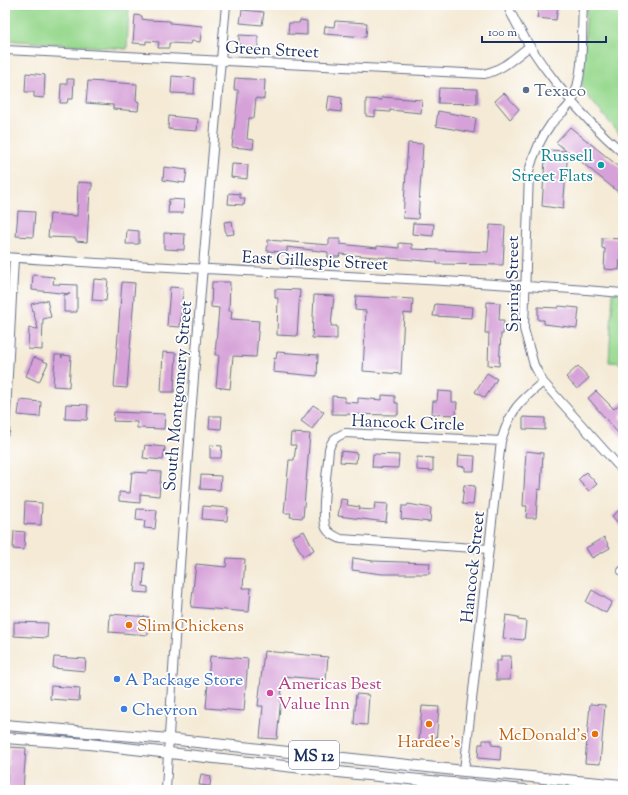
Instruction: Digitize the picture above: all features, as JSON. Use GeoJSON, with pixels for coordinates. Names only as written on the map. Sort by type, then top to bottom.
{"type":"FeatureCollection","features":[{"type":"Feature","properties":{"kind":"main road","name":"MS 12"},"geometry":{"type":"LineString","coordinates":[[5,725],[169,738],[374,762],[623,784]]}},
{"type":"Feature","properties":{"kind":"main road","name":"MS 12"},"geometry":{"type":"LineString","coordinates":[[5,738],[168,753],[347,773],[524,790]]}},
{"type":"Feature","properties":{"kind":"main road"},"geometry":{"type":"LineString","coordinates":[[347,773],[350,766],[358,767],[374,762]]}},
{"type":"Feature","properties":{"kind":"main road"},"geometry":{"type":"LineString","coordinates":[[429,780],[461,775],[464,771]]}},
{"type":"Feature","properties":{"kind":"street","name":"South Montgomery Street"},"geometry":{"type":"LineString","coordinates":[[166,790],[174,639],[190,408],[226,5]]}},
{"type":"Feature","properties":{"kind":"street"},"geometry":{"type":"LineString","coordinates":[[507,5],[516,24],[530,46],[572,100],[609,141],[623,153]]}},
{"type":"Feature","properties":{"kind":"street"},"geometry":{"type":"LineString","coordinates":[[572,100],[580,76],[583,5]]}},
{"type":"Feature","properties":{"kind":"street","name":"Green Street"},"geometry":{"type":"LineString","coordinates":[[5,50],[484,74],[494,72],[506,65],[530,46]]}},
{"type":"Feature","properties":{"kind":"street","name":"Spring Street"},"geometry":{"type":"LineString","coordinates":[[572,100],[545,133],[534,151],[531,165],[524,329],[534,365],[543,382],[623,471]]}},
{"type":"Feature","properties":{"kind":"street","name":"East Gillespie Street"},"geometry":{"type":"LineString","coordinates":[[5,257],[203,269],[526,284],[623,292]]}},
{"type":"Feature","properties":{"kind":"street"},"geometry":{"type":"LineString","coordinates":[[5,432],[14,258]]}},
{"type":"Feature","properties":{"kind":"street","name":"Hancock Street"},"geometry":{"type":"LineString","coordinates":[[464,771],[501,441],[508,420],[520,402],[543,382]]}},
{"type":"Feature","properties":{"kind":"street","name":"Hancock Circle"},"geometry":{"type":"LineString","coordinates":[[489,549],[341,539],[330,534],[326,527],[324,515],[330,449],[332,441],[336,436],[345,433],[501,441]]}},
{"type":"Feature","properties":{"kind":"green space"},"geometry":{"type":"Polygon","coordinates":[[[6,5],[129,5],[127,49],[5,40],[6,5]]]}},
{"type":"Feature","properties":{"kind":"green space"},"geometry":{"type":"Polygon","coordinates":[[[587,5],[623,5],[623,138],[583,91],[582,86],[587,5]]]}},
{"type":"Feature","properties":{"kind":"green space"},"geometry":{"type":"Polygon","coordinates":[[[613,292],[623,293],[623,363],[609,362],[613,292]]]}},
{"type":"Feature","properties":{"kind":"building"},"geometry":{"type":"Polygon","coordinates":[[[539,5],[558,5],[556,20],[537,18],[539,5]]]}},
{"type":"Feature","properties":{"kind":"building"},"geometry":{"type":"Polygon","coordinates":[[[242,10],[264,12],[262,25],[240,23],[242,10]]]}},
{"type":"Feature","properties":{"kind":"building"},"geometry":{"type":"Polygon","coordinates":[[[135,15],[142,16],[142,19],[147,20],[170,21],[170,23],[202,26],[200,42],[192,41],[191,44],[169,43],[169,48],[158,48],[159,42],[146,41],[146,44],[133,43],[135,15]]]}},
{"type":"Feature","properties":{"kind":"building"},"geometry":{"type":"Polygon","coordinates":[[[300,20],[307,21],[307,35],[288,34],[289,23],[299,23],[300,20]]]}},
{"type":"Feature","properties":{"kind":"building"},"geometry":{"type":"Polygon","coordinates":[[[335,21],[367,23],[366,37],[324,34],[325,26],[334,27],[335,21]]]}},
{"type":"Feature","properties":{"kind":"building"},"geometry":{"type":"Polygon","coordinates":[[[239,35],[258,36],[258,48],[243,48],[243,45],[239,45],[239,35]]]}},
{"type":"Feature","properties":{"kind":"building"},"geometry":{"type":"Polygon","coordinates":[[[26,73],[45,75],[44,98],[34,97],[34,92],[25,92],[26,73]]]}},
{"type":"Feature","properties":{"kind":"building"},"geometry":{"type":"Polygon","coordinates":[[[172,76],[195,78],[194,94],[171,93],[172,76]]]}},
{"type":"Feature","properties":{"kind":"building"},"geometry":{"type":"Polygon","coordinates":[[[235,78],[265,80],[264,99],[256,98],[254,118],[249,118],[247,139],[254,140],[253,149],[232,147],[238,97],[238,90],[234,90],[235,78]]]}},
{"type":"Feature","properties":{"kind":"building"},"geometry":{"type":"Polygon","coordinates":[[[67,79],[74,79],[73,99],[68,99],[67,103],[60,103],[61,84],[67,84],[67,79]]]}},
{"type":"Feature","properties":{"kind":"building"},"geometry":{"type":"Polygon","coordinates":[[[88,81],[137,84],[136,101],[139,102],[138,111],[113,109],[113,105],[86,103],[88,81]]]}},
{"type":"Feature","properties":{"kind":"building"},"geometry":{"type":"Polygon","coordinates":[[[439,88],[477,89],[477,104],[438,103],[439,88]]]}},
{"type":"Feature","properties":{"kind":"building"},"geometry":{"type":"Polygon","coordinates":[[[504,93],[519,109],[510,119],[495,101],[504,93]]]}},
{"type":"Feature","properties":{"kind":"building"},"geometry":{"type":"Polygon","coordinates":[[[329,96],[342,98],[341,112],[327,110],[329,96]]]}},
{"type":"Feature","properties":{"kind":"building"},"geometry":{"type":"Polygon","coordinates":[[[382,97],[422,100],[421,113],[390,110],[390,112],[375,111],[375,117],[366,116],[366,99],[382,100],[382,97]]]}},
{"type":"Feature","properties":{"kind":"building"},"geometry":{"type":"Polygon","coordinates":[[[438,111],[476,118],[474,133],[436,126],[438,111]]]}},
{"type":"Feature","properties":{"kind":"building"},"geometry":{"type":"Polygon","coordinates":[[[169,116],[198,119],[197,131],[168,129],[169,116]]]}},
{"type":"Feature","properties":{"kind":"building","name":"Russell Street Flats"},"geometry":{"type":"Polygon","coordinates":[[[570,127],[623,170],[623,196],[568,151],[563,209],[542,206],[545,159],[547,159],[548,150],[566,151],[556,142],[570,127]]]}},
{"type":"Feature","properties":{"kind":"building"},"geometry":{"type":"Polygon","coordinates":[[[408,143],[423,144],[418,219],[403,218],[408,143]]]}},
{"type":"Feature","properties":{"kind":"building"},"geometry":{"type":"Polygon","coordinates":[[[232,164],[248,165],[247,179],[231,177],[232,164]]]}},
{"type":"Feature","properties":{"kind":"building"},"geometry":{"type":"Polygon","coordinates":[[[164,167],[187,170],[185,183],[163,180],[164,167]]]}},
{"type":"Feature","properties":{"kind":"building"},"geometry":{"type":"Polygon","coordinates":[[[78,182],[92,183],[92,190],[90,190],[87,242],[76,241],[76,238],[48,237],[50,214],[77,216],[78,182]]]}},
{"type":"Feature","properties":{"kind":"building"},"geometry":{"type":"Polygon","coordinates":[[[229,193],[240,194],[240,198],[245,198],[244,205],[228,204],[229,193]]]}},
{"type":"Feature","properties":{"kind":"building"},"geometry":{"type":"Polygon","coordinates":[[[169,199],[184,200],[183,213],[168,213],[169,199]]]}},
{"type":"Feature","properties":{"kind":"building"},"geometry":{"type":"Polygon","coordinates":[[[18,211],[35,212],[33,237],[16,236],[18,211]]]}},
{"type":"Feature","properties":{"kind":"building"},"geometry":{"type":"Polygon","coordinates":[[[232,221],[234,234],[226,235],[224,222],[232,221]]]}},
{"type":"Feature","properties":{"kind":"building"},"geometry":{"type":"Polygon","coordinates":[[[413,223],[434,224],[433,236],[412,234],[413,223]]]}},
{"type":"Feature","properties":{"kind":"building"},"geometry":{"type":"Polygon","coordinates":[[[490,225],[505,226],[503,265],[437,264],[437,262],[340,254],[339,257],[328,257],[328,252],[287,247],[287,252],[267,251],[268,240],[329,245],[329,239],[340,239],[340,244],[377,248],[377,246],[399,248],[399,243],[412,244],[412,249],[488,252],[490,225]]]}},
{"type":"Feature","properties":{"kind":"building"},"geometry":{"type":"Polygon","coordinates":[[[127,230],[139,231],[139,244],[126,244],[127,230]]]}},
{"type":"Feature","properties":{"kind":"building"},"geometry":{"type":"Polygon","coordinates":[[[164,233],[185,234],[184,250],[164,249],[164,233]]]}},
{"type":"Feature","properties":{"kind":"building"},"geometry":{"type":"Polygon","coordinates":[[[602,238],[621,239],[619,270],[604,269],[605,249],[602,248],[602,238]]]}},
{"type":"Feature","properties":{"kind":"building"},"geometry":{"type":"Polygon","coordinates":[[[33,275],[54,277],[53,284],[77,285],[77,312],[64,312],[64,295],[70,294],[32,290],[33,275]]]}},
{"type":"Feature","properties":{"kind":"building"},"geometry":{"type":"Polygon","coordinates":[[[94,279],[108,280],[106,301],[92,300],[94,279]]]}},
{"type":"Feature","properties":{"kind":"building"},"geometry":{"type":"Polygon","coordinates":[[[122,282],[135,283],[127,388],[114,387],[122,282]]]}},
{"type":"Feature","properties":{"kind":"building"},"geometry":{"type":"Polygon","coordinates":[[[212,282],[230,282],[229,311],[232,311],[231,319],[259,321],[256,357],[233,356],[230,389],[216,387],[219,355],[215,355],[219,308],[211,307],[212,282]]]}},
{"type":"Feature","properties":{"kind":"building"},"geometry":{"type":"Polygon","coordinates":[[[170,287],[183,288],[180,327],[167,326],[170,287]]]}},
{"type":"Feature","properties":{"kind":"building"},"geometry":{"type":"Polygon","coordinates":[[[275,289],[300,290],[297,336],[277,335],[278,298],[275,298],[275,289]]]}},
{"type":"Feature","properties":{"kind":"building"},"geometry":{"type":"Polygon","coordinates":[[[314,295],[334,296],[331,326],[337,326],[337,339],[312,338],[314,295]]]}},
{"type":"Feature","properties":{"kind":"building"},"geometry":{"type":"Polygon","coordinates":[[[356,296],[413,299],[412,314],[404,313],[401,374],[363,371],[366,311],[355,310],[356,296]]]}},
{"type":"Feature","properties":{"kind":"building"},"geometry":{"type":"Polygon","coordinates":[[[47,300],[51,317],[43,319],[42,350],[28,349],[29,328],[38,329],[31,304],[47,300]]]}},
{"type":"Feature","properties":{"kind":"building"},"geometry":{"type":"Polygon","coordinates":[[[487,302],[500,303],[499,320],[504,320],[503,334],[501,334],[499,366],[488,365],[489,333],[485,333],[487,302]]]}},
{"type":"Feature","properties":{"kind":"building"},"geometry":{"type":"Polygon","coordinates":[[[435,304],[473,307],[472,318],[433,316],[435,304]]]}},
{"type":"Feature","properties":{"kind":"building"},"geometry":{"type":"Polygon","coordinates":[[[559,306],[579,308],[577,328],[544,324],[544,320],[538,320],[538,307],[558,308],[559,306]]]}},
{"type":"Feature","properties":{"kind":"building"},"geometry":{"type":"Polygon","coordinates":[[[163,352],[176,353],[174,392],[161,392],[163,352]]]}},
{"type":"Feature","properties":{"kind":"building"},"geometry":{"type":"Polygon","coordinates":[[[277,352],[318,355],[317,376],[273,372],[274,358],[276,359],[277,352]]]}},
{"type":"Feature","properties":{"kind":"building"},"geometry":{"type":"Polygon","coordinates":[[[55,355],[61,355],[62,358],[62,355],[71,356],[69,387],[53,386],[55,355]]]}},
{"type":"Feature","properties":{"kind":"building"},"geometry":{"type":"Polygon","coordinates":[[[34,357],[48,363],[39,382],[26,376],[34,357]]]}},
{"type":"Feature","properties":{"kind":"building"},"geometry":{"type":"Polygon","coordinates":[[[578,366],[589,378],[577,389],[566,377],[578,366]]]}},
{"type":"Feature","properties":{"kind":"building"},"geometry":{"type":"Polygon","coordinates":[[[487,373],[497,379],[485,398],[475,392],[487,373]]]}},
{"type":"Feature","properties":{"kind":"building"},"geometry":{"type":"Polygon","coordinates":[[[438,391],[452,392],[452,402],[457,402],[456,415],[432,414],[433,401],[437,401],[438,391]]]}},
{"type":"Feature","properties":{"kind":"building"},"geometry":{"type":"Polygon","coordinates":[[[596,391],[614,409],[623,401],[623,413],[619,417],[623,421],[623,439],[588,398],[596,391]]]}},
{"type":"Feature","properties":{"kind":"building"},"geometry":{"type":"Polygon","coordinates":[[[382,395],[395,396],[395,403],[398,403],[398,415],[332,414],[332,396],[345,397],[345,402],[358,403],[358,398],[382,400],[382,395]]]}},
{"type":"Feature","properties":{"kind":"building"},"geometry":{"type":"Polygon","coordinates":[[[20,400],[41,402],[40,417],[18,415],[20,400]]]}},
{"type":"Feature","properties":{"kind":"building"},"geometry":{"type":"Polygon","coordinates":[[[66,404],[88,405],[87,420],[65,419],[66,404]]]}},
{"type":"Feature","properties":{"kind":"building"},"geometry":{"type":"Polygon","coordinates":[[[313,405],[324,412],[312,429],[301,421],[313,405]]]}},
{"type":"Feature","properties":{"kind":"building"},"geometry":{"type":"Polygon","coordinates":[[[114,412],[165,414],[164,429],[137,428],[137,422],[113,421],[114,412]]]}},
{"type":"Feature","properties":{"kind":"building"},"geometry":{"type":"Polygon","coordinates":[[[210,416],[222,416],[221,429],[209,428],[210,416]]]}},
{"type":"Feature","properties":{"kind":"building"},"geometry":{"type":"Polygon","coordinates":[[[523,417],[545,418],[545,430],[523,429],[523,417]]]}},
{"type":"Feature","properties":{"kind":"building"},"geometry":{"type":"Polygon","coordinates":[[[291,433],[310,434],[303,518],[290,517],[291,513],[284,513],[289,460],[294,460],[296,445],[290,445],[291,433]]]}},
{"type":"Feature","properties":{"kind":"building"},"geometry":{"type":"Polygon","coordinates":[[[145,445],[165,447],[163,460],[143,458],[145,445]]]}},
{"type":"Feature","properties":{"kind":"building"},"geometry":{"type":"Polygon","coordinates":[[[210,445],[222,446],[221,458],[210,458],[210,445]]]}},
{"type":"Feature","properties":{"kind":"building"},"geometry":{"type":"Polygon","coordinates":[[[341,451],[357,453],[356,463],[340,462],[341,451]]]}},
{"type":"Feature","properties":{"kind":"building"},"geometry":{"type":"Polygon","coordinates":[[[526,451],[543,453],[541,490],[538,489],[536,518],[526,518],[527,506],[523,506],[526,451]]]}},
{"type":"Feature","properties":{"kind":"building"},"geometry":{"type":"Polygon","coordinates":[[[373,454],[399,455],[398,468],[372,467],[373,454]]]}},
{"type":"Feature","properties":{"kind":"building"},"geometry":{"type":"Polygon","coordinates":[[[459,455],[475,456],[474,471],[465,471],[465,467],[458,466],[459,455]]]}},
{"type":"Feature","properties":{"kind":"building"},"geometry":{"type":"Polygon","coordinates":[[[417,457],[433,458],[433,471],[417,470],[417,457]]]}},
{"type":"Feature","properties":{"kind":"building"},"geometry":{"type":"Polygon","coordinates":[[[149,471],[161,472],[159,496],[140,494],[140,503],[119,501],[119,492],[130,493],[132,472],[148,473],[149,471]]]}},
{"type":"Feature","properties":{"kind":"building"},"geometry":{"type":"Polygon","coordinates":[[[586,472],[597,484],[589,491],[578,480],[586,472]]]}},
{"type":"Feature","properties":{"kind":"building"},"geometry":{"type":"Polygon","coordinates":[[[201,475],[221,476],[220,490],[200,489],[201,475]]]}},
{"type":"Feature","properties":{"kind":"building"},"geometry":{"type":"Polygon","coordinates":[[[464,485],[475,486],[473,505],[462,504],[464,485]]]}},
{"type":"Feature","properties":{"kind":"building"},"geometry":{"type":"Polygon","coordinates":[[[341,499],[348,500],[347,505],[360,507],[359,509],[374,510],[375,503],[388,504],[386,522],[338,516],[341,499]]]}},
{"type":"Feature","properties":{"kind":"building"},"geometry":{"type":"Polygon","coordinates":[[[25,502],[42,503],[41,525],[24,524],[25,502]]]}},
{"type":"Feature","properties":{"kind":"building"},"geometry":{"type":"Polygon","coordinates":[[[408,504],[431,508],[430,522],[401,519],[402,506],[407,506],[408,504]]]}},
{"type":"Feature","properties":{"kind":"building"},"geometry":{"type":"Polygon","coordinates":[[[203,506],[228,508],[227,521],[202,519],[203,506]]]}},
{"type":"Feature","properties":{"kind":"building"},"geometry":{"type":"Polygon","coordinates":[[[623,507],[623,529],[612,516],[623,507]]]}},
{"type":"Feature","properties":{"kind":"building"},"geometry":{"type":"Polygon","coordinates":[[[137,509],[157,510],[155,529],[144,528],[145,521],[136,520],[137,509]]]}},
{"type":"Feature","properties":{"kind":"building"},"geometry":{"type":"Polygon","coordinates":[[[14,531],[25,532],[24,550],[13,549],[14,531]]]}},
{"type":"Feature","properties":{"kind":"building"},"geometry":{"type":"Polygon","coordinates":[[[304,531],[314,550],[303,556],[292,537],[304,531]]]}},
{"type":"Feature","properties":{"kind":"building"},"geometry":{"type":"Polygon","coordinates":[[[604,537],[610,548],[592,558],[586,548],[604,537]]]}},
{"type":"Feature","properties":{"kind":"building"},"geometry":{"type":"Polygon","coordinates":[[[227,558],[245,559],[243,588],[251,588],[249,612],[191,607],[196,564],[226,567],[227,558]]]}},
{"type":"Feature","properties":{"kind":"building"},"geometry":{"type":"Polygon","coordinates":[[[353,558],[373,561],[430,563],[429,574],[382,574],[352,570],[353,558]]]}},
{"type":"Feature","properties":{"kind":"building"},"geometry":{"type":"Polygon","coordinates":[[[137,563],[145,563],[143,586],[148,587],[148,593],[134,592],[137,563]]]}},
{"type":"Feature","properties":{"kind":"building"},"geometry":{"type":"Polygon","coordinates":[[[592,590],[612,602],[606,613],[586,602],[592,590]]]}},
{"type":"Feature","properties":{"kind":"building","name":"Slim Chickens"},"geometry":{"type":"Polygon","coordinates":[[[110,614],[149,617],[148,635],[109,632],[110,614]]]}},
{"type":"Feature","properties":{"kind":"building"},"geometry":{"type":"Polygon","coordinates":[[[506,615],[518,617],[518,620],[526,621],[524,640],[503,638],[506,615]]]}},
{"type":"Feature","properties":{"kind":"building"},"geometry":{"type":"Polygon","coordinates":[[[14,622],[48,623],[47,638],[14,636],[14,622]]]}},
{"type":"Feature","properties":{"kind":"building","name":"Americas Best Value Inn"},"geometry":{"type":"Polygon","coordinates":[[[264,651],[328,657],[326,680],[283,676],[277,739],[260,738],[263,706],[258,706],[264,651]]]}},
{"type":"Feature","properties":{"kind":"building"},"geometry":{"type":"Polygon","coordinates":[[[210,656],[248,659],[244,711],[206,708],[210,656]]]}},
{"type":"Feature","properties":{"kind":"building"},"geometry":{"type":"Polygon","coordinates":[[[501,656],[511,656],[510,680],[496,680],[496,661],[501,661],[501,656]]]}},
{"type":"Feature","properties":{"kind":"building"},"geometry":{"type":"Polygon","coordinates":[[[54,657],[86,659],[85,671],[53,668],[54,657]]]}},
{"type":"Feature","properties":{"kind":"building"},"geometry":{"type":"Polygon","coordinates":[[[51,686],[80,688],[79,701],[50,699],[51,686]]]}},
{"type":"Feature","properties":{"kind":"building"},"geometry":{"type":"Polygon","coordinates":[[[356,694],[369,695],[367,725],[354,724],[356,694]]]}},
{"type":"Feature","properties":{"kind":"building","name":"McDonald's"},"geometry":{"type":"Polygon","coordinates":[[[590,704],[605,705],[600,764],[585,763],[590,704]]]}},
{"type":"Feature","properties":{"kind":"building","name":"Hardee's"},"geometry":{"type":"Polygon","coordinates":[[[422,706],[439,707],[436,742],[419,740],[422,706]]]}},
{"type":"Feature","properties":{"kind":"building"},"geometry":{"type":"Polygon","coordinates":[[[483,740],[492,740],[492,745],[501,746],[500,760],[478,758],[479,744],[483,744],[483,740]]]}},
{"type":"Feature","properties":{"kind":"building"},"geometry":{"type":"Polygon","coordinates":[[[10,747],[26,748],[23,790],[6,790],[10,747]]]}},
{"type":"Feature","properties":{"kind":"building"},"geometry":{"type":"Polygon","coordinates":[[[201,774],[211,776],[210,786],[199,785],[201,774]]]}},
{"type":"Feature","properties":{"kind":"place","name":"Texaco"},"geometry":{"type":"Point","coordinates":[526,90]}},
{"type":"Feature","properties":{"kind":"place","name":"Russell Street Flats"},"geometry":{"type":"Point","coordinates":[601,165]}},
{"type":"Feature","properties":{"kind":"place","name":"Slim Chickens"},"geometry":{"type":"Point","coordinates":[129,625]}},
{"type":"Feature","properties":{"kind":"place","name":"A Package Store"},"geometry":{"type":"Point","coordinates":[117,679]}},
{"type":"Feature","properties":{"kind":"place","name":"Americas Best Value Inn"},"geometry":{"type":"Point","coordinates":[270,693]}},
{"type":"Feature","properties":{"kind":"place","name":"Chevron"},"geometry":{"type":"Point","coordinates":[124,709]}},
{"type":"Feature","properties":{"kind":"place","name":"Hardee's"},"geometry":{"type":"Point","coordinates":[429,724]}},
{"type":"Feature","properties":{"kind":"place","name":"McDonald's"},"geometry":{"type":"Point","coordinates":[595,734]}}]}
